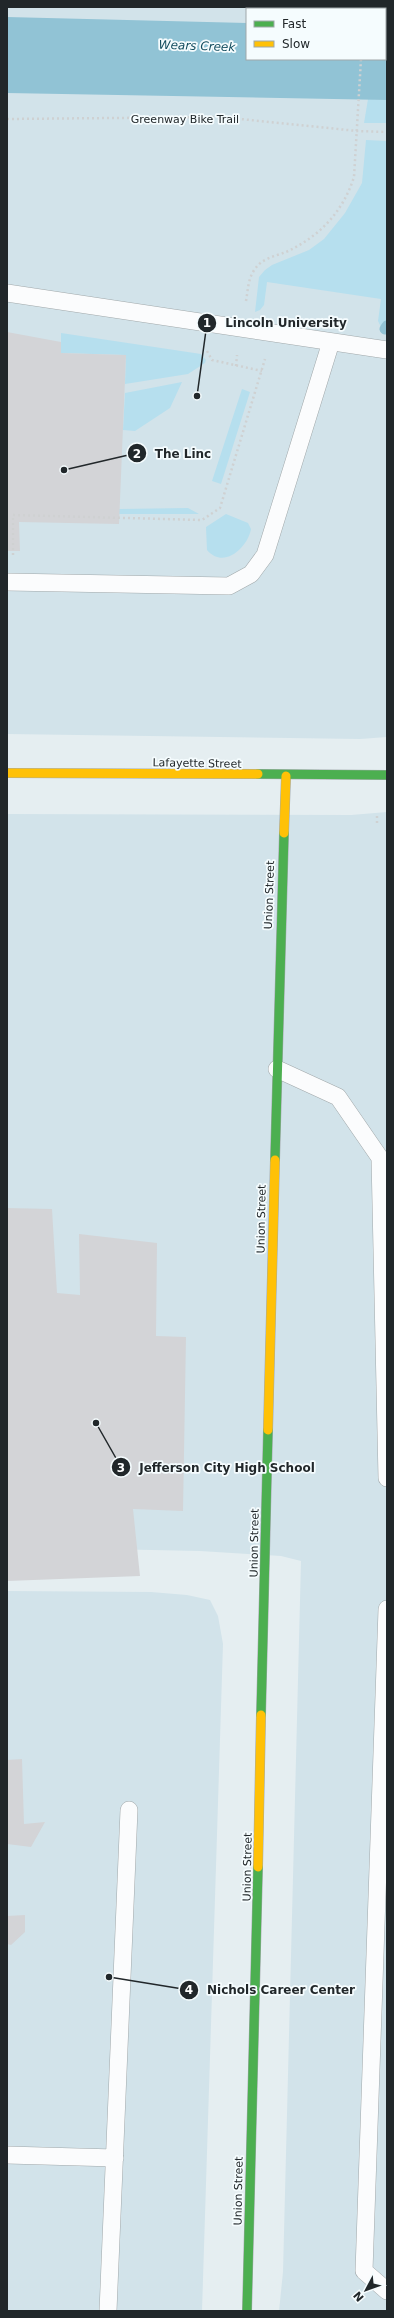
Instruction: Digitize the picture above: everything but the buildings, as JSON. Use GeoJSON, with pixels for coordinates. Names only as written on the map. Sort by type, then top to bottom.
{"type":"FeatureCollection","features":[{"type":"Feature","properties":{"kind":"street","name":"Lafayette Street"},"geometry":{"type":"LineString","coordinates":[[7,773],[286,776],[387,775]]}},
{"type":"Feature","properties":{"kind":"street","name":"Union Street"},"geometry":{"type":"LineString","coordinates":[[247,2311],[277,1069],[286,776]]}},
{"type":"Feature","properties":{"kind":"lane"},"geometry":{"type":"LineString","coordinates":[[7,293],[241,330],[387,350]]}},
{"type":"Feature","properties":{"kind":"lane"},"geometry":{"type":"LineString","coordinates":[[7,582],[229,586],[251,574],[265,555],[331,342]]}},
{"type":"Feature","properties":{"kind":"lane"},"geometry":{"type":"LineString","coordinates":[[277,1069],[338,1097],[380,1158],[387,1478]]}},
{"type":"Feature","properties":{"kind":"lane"},"geometry":{"type":"LineString","coordinates":[[387,1609],[364,2271],[387,2291]]}},
{"type":"Feature","properties":{"kind":"lane"},"geometry":{"type":"LineString","coordinates":[[108,2311],[129,1810]]}},
{"type":"Feature","properties":{"kind":"lane"},"geometry":{"type":"LineString","coordinates":[[7,2155],[115,2158]]}},
{"type":"Feature","properties":{"kind":"path"},"geometry":{"type":"LineString","coordinates":[[236,366],[250,279],[255,268],[262,261],[301,245],[319,232],[330,221],[349,192],[354,177],[361,60]]}},
{"type":"Feature","properties":{"kind":"path","name":"Greenway Bike Trail"},"geometry":{"type":"LineString","coordinates":[[7,119],[221,117],[357,131],[387,132]]}},
{"type":"Feature","properties":{"kind":"path"},"geometry":{"type":"LineString","coordinates":[[7,555],[13,555],[13,515],[202,520],[220,508],[262,371]]}},
{"type":"Feature","properties":{"kind":"path"},"geometry":{"type":"LineString","coordinates":[[377,816],[377,826]]}},
{"type":"Feature","properties":{"kind":"shaded area"},"geometry":{"type":"Polygon","coordinates":[[[7,7],[387,7],[387,737],[360,739],[7,734],[7,7]]]}},
{"type":"Feature","properties":{"kind":"shaded area"},"geometry":{"type":"Polygon","coordinates":[[[368,99],[387,100],[387,123],[364,123],[368,99]]]}},
{"type":"Feature","properties":{"kind":"shaded area"},"geometry":{"type":"Polygon","coordinates":[[[366,140],[387,141],[387,322],[381,327],[378,321],[381,299],[267,282],[264,305],[260,310],[255,312],[259,277],[265,270],[272,265],[309,250],[324,239],[345,213],[362,183],[366,140]]]}},
{"type":"Feature","properties":{"kind":"shaded area"},"geometry":{"type":"Polygon","coordinates":[[[61,333],[201,354],[206,360],[205,363],[188,374],[125,384],[126,355],[61,353],[61,333]]]}},
{"type":"Feature","properties":{"kind":"shaded area"},"geometry":{"type":"Polygon","coordinates":[[[182,382],[170,408],[135,431],[123,430],[125,393],[182,382]]]}},
{"type":"Feature","properties":{"kind":"shaded area"},"geometry":{"type":"Polygon","coordinates":[[[242,389],[250,392],[221,484],[212,481],[242,389]]]}},
{"type":"Feature","properties":{"kind":"shaded area"},"geometry":{"type":"Polygon","coordinates":[[[188,508],[199,514],[119,514],[119,509],[188,508]]]}},
{"type":"Feature","properties":{"kind":"shaded area"},"geometry":{"type":"Polygon","coordinates":[[[226,514],[248,523],[251,529],[249,536],[240,549],[228,557],[221,558],[214,556],[207,550],[206,527],[226,514]]]}},
{"type":"Feature","properties":{"kind":"shaded area"},"geometry":{"type":"Polygon","coordinates":[[[387,812],[387,2311],[279,2311],[283,2272],[301,1561],[281,1556],[200,1551],[7,1547],[7,814],[351,815],[387,812]]]}},
{"type":"Feature","properties":{"kind":"shaded area"},"geometry":{"type":"Polygon","coordinates":[[[7,1591],[151,1592],[187,1595],[210,1600],[218,1616],[223,1644],[202,2311],[7,2311],[7,1591]]]}},
{"type":"Feature","properties":{"kind":"water","name":"Wears Creek"},"geometry":{"type":"Polygon","coordinates":[[[7,17],[246,23],[246,60],[386,60],[387,24],[387,100],[7,93],[7,17]]]}},
{"type":"Feature","properties":{"kind":"traffic: fast"},"geometry":{"type":"LineString","coordinates":[[258,774],[387,775]]}},
{"type":"Feature","properties":{"kind":"traffic: fast"},"geometry":{"type":"LineString","coordinates":[[275,1160],[284,833]]}},
{"type":"Feature","properties":{"kind":"traffic: fast"},"geometry":{"type":"LineString","coordinates":[[261,1715],[268,1430]]}},
{"type":"Feature","properties":{"kind":"traffic: fast"},"geometry":{"type":"LineString","coordinates":[[247,2311],[258,1867]]}},
{"type":"Feature","properties":{"kind":"traffic: slow"},"geometry":{"type":"LineString","coordinates":[[7,773],[258,774]]}},
{"type":"Feature","properties":{"kind":"traffic: slow"},"geometry":{"type":"LineString","coordinates":[[284,833],[286,776]]}},
{"type":"Feature","properties":{"kind":"traffic: slow"},"geometry":{"type":"LineString","coordinates":[[268,1430],[275,1160]]}},
{"type":"Feature","properties":{"kind":"traffic: slow"},"geometry":{"type":"LineString","coordinates":[[258,1867],[261,1715]]}},
{"type":"Feature","properties":{"kind":"place","name":"Lincoln University"},"geometry":{"type":"Point","coordinates":[197,396]}},
{"type":"Feature","properties":{"kind":"place","name":"The Linc"},"geometry":{"type":"Point","coordinates":[64,470]}},
{"type":"Feature","properties":{"kind":"place","name":"Jefferson City High School"},"geometry":{"type":"Point","coordinates":[96,1423]}},
{"type":"Feature","properties":{"kind":"place","name":"Nichols Career Center"},"geometry":{"type":"Point","coordinates":[109,1977]}}]}
